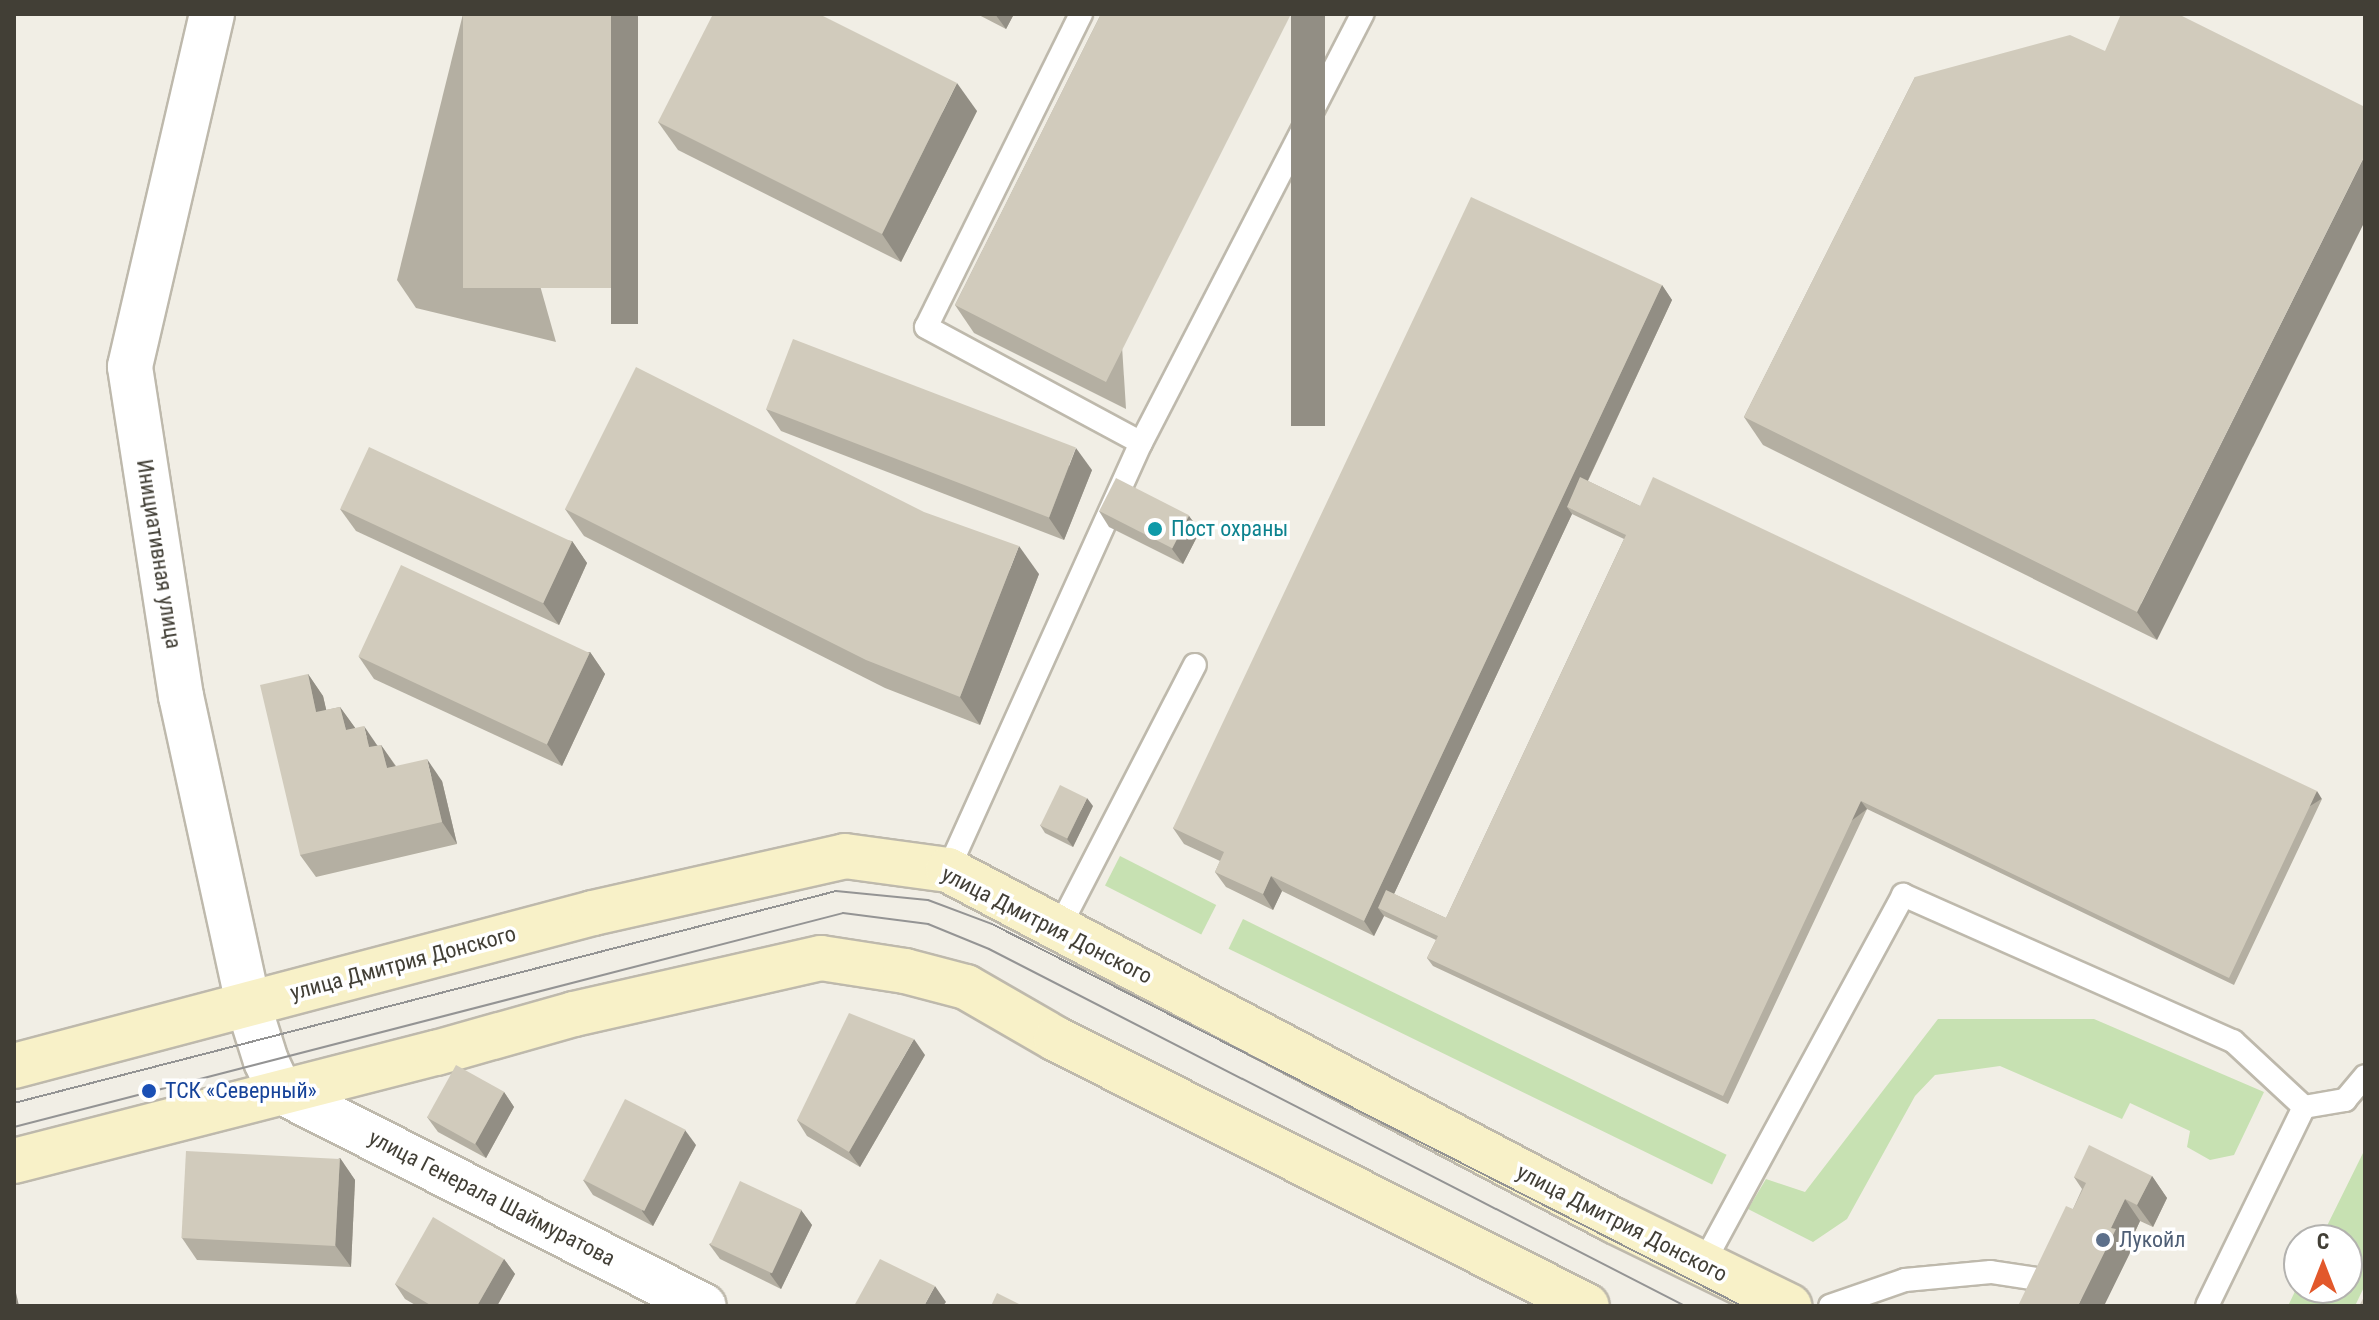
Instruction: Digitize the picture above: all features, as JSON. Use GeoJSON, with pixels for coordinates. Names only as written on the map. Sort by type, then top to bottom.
{"type":"FeatureCollection","features":[{"type":"Feature","properties":{"kind":"street","name":"Инициативная улица"},"geometry":{"type":"LineString","coordinates":[[212,14],[130,367],[181,696],[248,1004],[262,1050],[280,1091]]}},
{"type":"Feature","properties":{"kind":"street","name":"улица Дмитрия Донского"},"geometry":{"type":"LineString","coordinates":[[14,1066],[593,913],[845,856],[948,870],[1615,1221],[1789,1306]]}},
{"type":"Feature","properties":{"kind":"street"},"geometry":{"type":"LineString","coordinates":[[14,1161],[436,1053],[574,1014],[821,958],[905,971],[966,987],[1056,1039],[1587,1306]]}},
{"type":"Feature","properties":{"kind":"street","name":"улица Генерала Шаймуратова"},"geometry":{"type":"LineString","coordinates":[[280,1091],[704,1306]]}},
{"type":"Feature","properties":{"kind":"lane"},"geometry":{"type":"LineString","coordinates":[[1081,14],[926,327],[1141,443]]}},
{"type":"Feature","properties":{"kind":"lane"},"geometry":{"type":"LineString","coordinates":[[948,870],[1141,443],[1362,14]]}},
{"type":"Feature","properties":{"kind":"lane"},"geometry":{"type":"LineString","coordinates":[[1059,928],[1195,665]]}},
{"type":"Feature","properties":{"kind":"lane"},"geometry":{"type":"LineString","coordinates":[[1703,1264],[1903,895],[2233,1041],[2304,1107]]}},
{"type":"Feature","properties":{"kind":"lane"},"geometry":{"type":"LineString","coordinates":[[2304,1107],[2345,1100],[2365,1076]]}},
{"type":"Feature","properties":{"kind":"lane"},"geometry":{"type":"LineString","coordinates":[[2207,1306],[2304,1107]]}},
{"type":"Feature","properties":{"kind":"lane"},"geometry":{"type":"LineString","coordinates":[[1830,1306],[1905,1280],[1991,1272],[2056,1282]]}},
{"type":"Feature","properties":{"kind":"green space"},"geometry":{"type":"Polygon","coordinates":[[[1120,856],[1216,905],[1201,934],[1105,885],[1120,856]]]}},
{"type":"Feature","properties":{"kind":"green space"},"geometry":{"type":"Polygon","coordinates":[[[1243,919],[1727,1155],[1712,1185],[1229,949],[1243,919]]]}},
{"type":"Feature","properties":{"kind":"green space"},"geometry":{"type":"Polygon","coordinates":[[[1938,1019],[2094,1019],[2264,1092],[2234,1155],[2210,1160],[2187,1147],[2190,1131],[2130,1103],[2122,1119],[2000,1066],[1935,1075],[1915,1096],[1847,1219],[1813,1242],[1748,1209],[1766,1179],[1805,1192],[1938,1019]]]}},
{"type":"Feature","properties":{"kind":"green space"},"geometry":{"type":"Polygon","coordinates":[[[2365,1149],[2363,1289],[2363,1224],[2328,1224],[2365,1149]]]}},
{"type":"Feature","properties":{"kind":"green space"},"geometry":{"type":"Polygon","coordinates":[[[2289,1304],[2356,1304],[2355,1306],[2289,1304]]]}},
{"type":"Feature","properties":{"kind":"building"},"geometry":{"type":"Polygon","coordinates":[[[463,14],[611,14],[611,288],[463,288],[463,14]]]}},
{"type":"Feature","properties":{"kind":"building"},"geometry":{"type":"Polygon","coordinates":[[[713,14],[819,14],[957,83],[882,234],[658,122],[713,14]]]}},
{"type":"Feature","properties":{"kind":"building"},"geometry":{"type":"Polygon","coordinates":[[[1101,14],[1291,14],[1106,382],[955,305],[1101,14]]]}},
{"type":"Feature","properties":{"kind":"building"},"geometry":{"type":"Polygon","coordinates":[[[2121,14],[2178,14],[2365,107],[2365,155],[2137,612],[1744,417],[1915,77],[2070,35],[2105,51],[2121,14]]]}},
{"type":"Feature","properties":{"kind":"building"},"geometry":{"type":"Polygon","coordinates":[[[1471,197],[1662,285],[1364,921],[1271,876],[1263,894],[1215,872],[1224,852],[1173,828],[1471,197]]]}},
{"type":"Feature","properties":{"kind":"building"},"geometry":{"type":"Polygon","coordinates":[[[793,339],[1076,448],[1049,518],[766,409],[793,339]]]}},
{"type":"Feature","properties":{"kind":"building"},"geometry":{"type":"Polygon","coordinates":[[[636,367],[924,512],[1019,546],[960,697],[866,660],[565,509],[636,367]]]}},
{"type":"Feature","properties":{"kind":"building"},"geometry":{"type":"Polygon","coordinates":[[[369,447],[572,542],[543,603],[340,509],[369,447]]]}},
{"type":"Feature","properties":{"kind":"building"},"geometry":{"type":"Polygon","coordinates":[[[1580,477],[1640,506],[1653,477],[2317,791],[2229,978],[1861,801],[1723,1096],[1427,958],[1438,936],[1378,908],[1386,890],[1446,918],[1626,535],[1567,507],[1580,477]]]}},
{"type":"Feature","properties":{"kind":"building"},"geometry":{"type":"Polygon","coordinates":[[[1116,478],[1189,515],[1172,548],[1099,511],[1116,478]]]}},
{"type":"Feature","properties":{"kind":"building"},"geometry":{"type":"Polygon","coordinates":[[[401,565],[590,653],[547,744],[358,657],[401,565]]]}},
{"type":"Feature","properties":{"kind":"building"},"geometry":{"type":"Polygon","coordinates":[[[308,674],[316,712],[340,707],[346,730],[364,726],[369,747],[381,745],[387,768],[427,759],[442,822],[300,855],[260,685],[308,674]]]}},
{"type":"Feature","properties":{"kind":"building"},"geometry":{"type":"Polygon","coordinates":[[[1060,785],[1087,798],[1067,839],[1040,825],[1060,785]]]}},
{"type":"Feature","properties":{"kind":"building"},"geometry":{"type":"Polygon","coordinates":[[[849,1013],[914,1039],[849,1152],[797,1120],[849,1013]]]}},
{"type":"Feature","properties":{"kind":"building"},"geometry":{"type":"Polygon","coordinates":[[[456,1065],[504,1092],[475,1144],[427,1117],[456,1065]]]}},
{"type":"Feature","properties":{"kind":"building"},"geometry":{"type":"Polygon","coordinates":[[[625,1099],[686,1130],[644,1211],[584,1180],[625,1099]]]}},
{"type":"Feature","properties":{"kind":"building"},"geometry":{"type":"Polygon","coordinates":[[[2089,1145],[2152,1176],[2137,1205],[2125,1199],[2111,1228],[2116,1229],[2078,1306],[2018,1306],[2066,1206],[2073,1209],[2086,1183],[2074,1177],[2089,1145]]]}},
{"type":"Feature","properties":{"kind":"building"},"geometry":{"type":"Polygon","coordinates":[[[186,1151],[340,1159],[335,1246],[181,1238],[186,1151]]]}},
{"type":"Feature","properties":{"kind":"building"},"geometry":{"type":"Polygon","coordinates":[[[740,1181],[802,1210],[772,1273],[710,1244],[740,1181]]]}},
{"type":"Feature","properties":{"kind":"building"},"geometry":{"type":"Polygon","coordinates":[[[433,1217],[504,1259],[477,1306],[432,1306],[395,1284],[433,1217]]]}},
{"type":"Feature","properties":{"kind":"building"},"geometry":{"type":"Polygon","coordinates":[[[880,1259],[935,1286],[924,1306],[854,1306],[880,1259]]]}},
{"type":"Feature","properties":{"kind":"building"},"geometry":{"type":"Polygon","coordinates":[[[997,1293],[1023,1306],[991,1306],[997,1293]]]}},
{"type":"Feature","properties":{"kind":"tram line"},"geometry":{"type":"LineString","coordinates":[[14,1103],[836,891],[928,900],[992,924],[1742,1306]]}},
{"type":"Feature","properties":{"kind":"tram line"},"geometry":{"type":"LineString","coordinates":[[14,1127],[843,913],[928,924],[989,949],[1685,1306]]}},
{"type":"Feature","properties":{"kind":"place","name":"Пост охраны"},"geometry":{"type":"Point","coordinates":[1155,529]}},
{"type":"Feature","properties":{"kind":"place","name":"ТСК «Северный»"},"geometry":{"type":"Point","coordinates":[149,1091]}},
{"type":"Feature","properties":{"kind":"place","name":"Лукойл"},"geometry":{"type":"Point","coordinates":[2103,1240]}}]}
